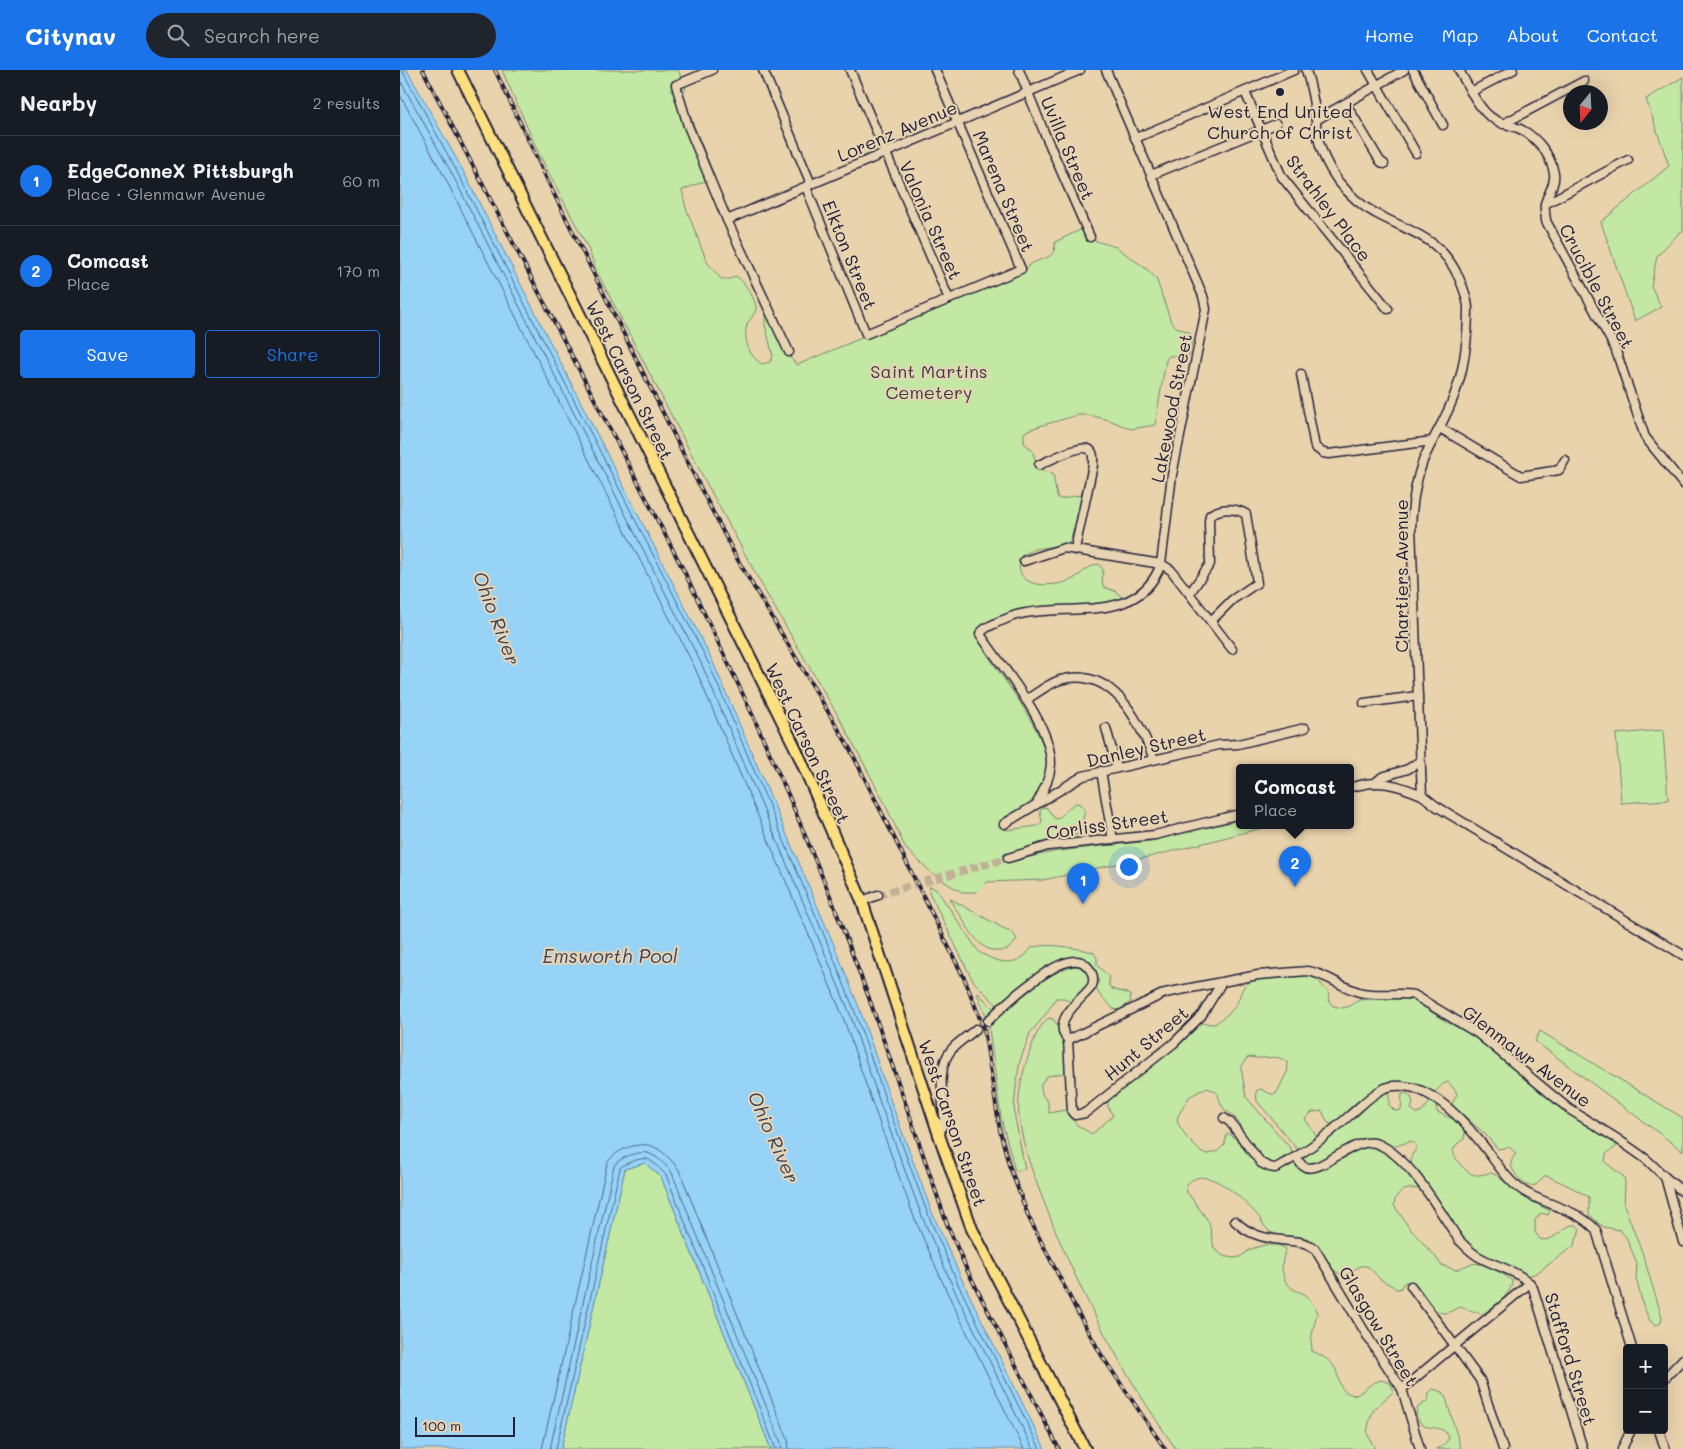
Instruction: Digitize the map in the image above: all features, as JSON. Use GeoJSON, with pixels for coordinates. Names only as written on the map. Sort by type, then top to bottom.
{"type":"FeatureCollection","features":[{"type":"Feature","properties":{"kind":"main road","name":"West Carson Street"},"geometry":{"type":"LineString","coordinates":[[458,70],[796,748],[862,901],[972,1229],[1085,1449]]}},
{"type":"Feature","properties":{"kind":"street"},"geometry":{"type":"LineString","coordinates":[[712,70],[676,85],[686,120],[727,220],[789,352]]}},
{"type":"Feature","properties":{"kind":"street","name":"Elkton Street"},"geometry":{"type":"LineString","coordinates":[[763,70],[866,334],[949,299]]}},
{"type":"Feature","properties":{"kind":"street","name":"Valonia Street"},"geometry":{"type":"LineString","coordinates":[[850,70],[949,299]]}},
{"type":"Feature","properties":{"kind":"street","name":"Marena Street"},"geometry":{"type":"LineString","coordinates":[[935,70],[1021,269],[949,299]]}},
{"type":"Feature","properties":{"kind":"street","name":"Uvilla Street"},"geometry":{"type":"LineString","coordinates":[[1019,70],[1090,237]]}},
{"type":"Feature","properties":{"kind":"street"},"geometry":{"type":"LineString","coordinates":[[1057,70],[1061,78]]}},
{"type":"Feature","properties":{"kind":"street","name":"Lorenz Avenue"},"geometry":{"type":"LineString","coordinates":[[727,220],[1080,70]]}},
{"type":"Feature","properties":{"kind":"street","name":"Lakewood Street"},"geometry":{"type":"LineString","coordinates":[[1026,700],[980,634],[983,629],[1016,615],[1119,605],[1147,589],[1157,575],[1161,564],[1172,475],[1206,309],[1206,303],[1106,70]]}},
{"type":"Feature","properties":{"kind":"street"},"geometry":{"type":"LineString","coordinates":[[1136,138],[1294,70]]}},
{"type":"Feature","properties":{"kind":"street","name":"Chartiers Avenue"},"geometry":{"type":"LineString","coordinates":[[1306,70],[1313,96],[1316,133],[1323,154],[1340,183],[1360,203],[1374,213],[1426,238],[1447,258],[1455,269],[1468,304],[1465,348],[1455,395],[1421,468],[1414,492],[1412,508],[1411,528],[1422,794]]}},
{"type":"Feature","properties":{"kind":"street"},"geometry":{"type":"LineString","coordinates":[[1368,70],[1416,153]]}},
{"type":"Feature","properties":{"kind":"street"},"geometry":{"type":"LineString","coordinates":[[1316,120],[1404,70]]}},
{"type":"Feature","properties":{"kind":"street"},"geometry":{"type":"LineString","coordinates":[[1413,70],[1443,125]]}},
{"type":"Feature","properties":{"kind":"street"},"geometry":{"type":"LineString","coordinates":[[1459,70],[1471,92],[1486,113],[1503,124],[1522,130],[1544,149],[1551,162],[1554,175],[1551,191],[1545,204]]}},
{"type":"Feature","properties":{"kind":"street"},"geometry":{"type":"LineString","coordinates":[[1471,92],[1514,70]]}},
{"type":"Feature","properties":{"kind":"street"},"geometry":{"type":"LineString","coordinates":[[1503,124],[1531,111],[1584,81]]}},
{"type":"Feature","properties":{"kind":"street","name":"Strahley Place"},"geometry":{"type":"LineString","coordinates":[[1245,92],[1282,177],[1388,309]]}},
{"type":"Feature","properties":{"kind":"street"},"geometry":{"type":"LineString","coordinates":[[1346,104],[1380,161],[1384,164]]}},
{"type":"Feature","properties":{"kind":"street"},"geometry":{"type":"LineString","coordinates":[[1151,175],[1276,124]]}},
{"type":"Feature","properties":{"kind":"street"},"geometry":{"type":"LineString","coordinates":[[1545,204],[1628,160]]}},
{"type":"Feature","properties":{"kind":"street","name":"Crucible Street"},"geometry":{"type":"LineString","coordinates":[[1545,204],[1546,221],[1615,348],[1645,437],[1683,484]]}},
{"type":"Feature","properties":{"kind":"street"},"geometry":{"type":"LineString","coordinates":[[1301,374],[1315,447],[1322,453],[1329,454],[1434,440]]}},
{"type":"Feature","properties":{"kind":"street"},"geometry":{"type":"LineString","coordinates":[[1440,428],[1521,476],[1559,470],[1565,460]]}},
{"type":"Feature","properties":{"kind":"street"},"geometry":{"type":"LineString","coordinates":[[1039,465],[1079,448],[1091,450],[1093,465],[1075,549]]}},
{"type":"Feature","properties":{"kind":"street"},"geometry":{"type":"LineString","coordinates":[[1190,593],[1210,564],[1210,514],[1226,509],[1238,509],[1246,514],[1257,583],[1232,600],[1211,621]]}},
{"type":"Feature","properties":{"kind":"street"},"geometry":{"type":"LineString","coordinates":[[1024,561],[1064,548],[1161,564],[1171,570],[1232,649]]}},
{"type":"Feature","properties":{"kind":"street"},"geometry":{"type":"LineString","coordinates":[[1037,803],[1048,783],[1051,763],[1046,740],[1026,700],[1060,680],[1083,678],[1095,680],[1108,687],[1123,702],[1145,735],[1154,759]]}},
{"type":"Feature","properties":{"kind":"street"},"geometry":{"type":"LineString","coordinates":[[1364,703],[1418,696]]}},
{"type":"Feature","properties":{"kind":"street"},"geometry":{"type":"LineString","coordinates":[[1106,728],[1117,768]]}},
{"type":"Feature","properties":{"kind":"street","name":"Danley Street"},"geometry":{"type":"LineString","coordinates":[[1004,824],[1083,776],[1154,759],[1219,745],[1238,744],[1305,728]]}},
{"type":"Feature","properties":{"kind":"street"},"geometry":{"type":"LineString","coordinates":[[1375,783],[1382,777],[1408,769],[1420,761]]}},
{"type":"Feature","properties":{"kind":"street"},"geometry":{"type":"LineString","coordinates":[[1101,771],[1113,840]]}},
{"type":"Feature","properties":{"kind":"street"},"geometry":{"type":"LineString","coordinates":[[1354,786],[1375,783],[1405,788],[1422,794],[1436,806],[1683,955]]}},
{"type":"Feature","properties":{"kind":"street","name":"Corliss Street"},"geometry":{"type":"LineString","coordinates":[[1008,858],[1048,846],[1155,835],[1236,815]]}},
{"type":"Feature","properties":{"kind":"street"},"geometry":{"type":"LineString","coordinates":[[862,901],[878,895]]}},
{"type":"Feature","properties":{"kind":"street"},"geometry":{"type":"LineString","coordinates":[[988,1021],[1043,974],[1060,964],[1078,960],[1088,967],[1094,980],[1088,992],[1069,1011],[1062,1023],[1063,1032],[1068,1040]]}},
{"type":"Feature","properties":{"kind":"street","name":"Glenmawr Avenue"},"geometry":{"type":"LineString","coordinates":[[1068,1040],[1165,993],[1258,975],[1316,972],[1358,992],[1414,995],[1477,1033],[1569,1109],[1646,1158],[1683,1192]]}},
{"type":"Feature","properties":{"kind":"street","name":"Hunt Street"},"geometry":{"type":"LineString","coordinates":[[1068,1040],[1072,1112],[1075,1116],[1094,1106],[1184,1034],[1202,1015],[1222,982]]}},
{"type":"Feature","properties":{"kind":"street"},"geometry":{"type":"LineString","coordinates":[[940,1138],[944,1118],[942,1105],[943,1071],[946,1058],[952,1048],[976,1030]]}},
{"type":"Feature","properties":{"kind":"street"},"geometry":{"type":"LineString","coordinates":[[1224,1118],[1230,1122],[1261,1163],[1275,1168],[1296,1157],[1347,1118],[1368,1099],[1386,1088],[1393,1086],[1414,1088],[1435,1098],[1462,1121],[1516,1186],[1578,1217],[1592,1225],[1596,1230],[1631,1344]]}},
{"type":"Feature","properties":{"kind":"street","name":"Stafford Street"},"geometry":{"type":"LineString","coordinates":[[1296,1157],[1303,1166],[1310,1168],[1324,1163],[1359,1143],[1370,1141],[1379,1144],[1416,1176],[1459,1240],[1468,1249],[1530,1282],[1583,1449]]}},
{"type":"Feature","properties":{"kind":"street"},"geometry":{"type":"LineString","coordinates":[[1665,1176],[1683,1242]]}},
{"type":"Feature","properties":{"kind":"street","name":"Glasgow Street"},"geometry":{"type":"LineString","coordinates":[[1235,1221],[1242,1228],[1264,1238],[1300,1241],[1315,1249],[1371,1342],[1402,1388],[1420,1449]]}},
{"type":"Feature","properties":{"kind":"street"},"geometry":{"type":"LineString","coordinates":[[1402,1388],[1530,1282]]}},
{"type":"Feature","properties":{"kind":"street"},"geometry":{"type":"LineString","coordinates":[[1411,1286],[1480,1380],[1503,1449]]}},
{"type":"Feature","properties":{"kind":"street"},"geometry":{"type":"LineString","coordinates":[[1668,1375],[1683,1359]]}},
{"type":"Feature","properties":{"kind":"street"},"geometry":{"type":"LineString","coordinates":[[1622,1449],[1629,1434]]}},
{"type":"Feature","properties":{"kind":"street"},"geometry":{"type":"LineString","coordinates":[[1660,1434],[1665,1449]]}},
{"type":"Feature","properties":{"kind":"green space","name":"Saint Martins Cemetery"},"geometry":{"type":"Polygon","coordinates":[[[502,70],[678,70],[686,89],[683,93],[683,99],[714,175],[705,181],[682,190],[686,208],[707,262],[721,279],[730,279],[736,276],[739,278],[752,296],[756,309],[746,328],[746,340],[753,356],[762,364],[770,362],[773,356],[765,325],[765,313],[785,352],[797,365],[1026,269],[1035,262],[1049,257],[1054,249],[1055,242],[1082,229],[1089,242],[1093,240],[1116,247],[1148,270],[1156,278],[1171,322],[1178,328],[1189,332],[1193,338],[1189,355],[1169,356],[1166,360],[1155,425],[1131,429],[1109,420],[1089,415],[1078,415],[1028,430],[1024,433],[1024,443],[1032,450],[1038,469],[1053,474],[1057,497],[1060,499],[1081,496],[1082,498],[1070,542],[1068,544],[1035,549],[1021,556],[1019,567],[1021,574],[1026,580],[1033,583],[1051,585],[1069,581],[1099,564],[1103,570],[1102,583],[1104,587],[1115,591],[1122,597],[1121,600],[1095,606],[1018,611],[994,618],[978,630],[979,639],[987,654],[1027,714],[1039,736],[1046,757],[1046,775],[1037,797],[1029,805],[1004,818],[999,825],[1006,830],[1038,826],[1042,822],[1040,811],[1043,807],[1047,808],[1056,819],[1076,803],[1080,804],[1085,810],[1080,834],[1039,843],[1008,855],[1015,860],[1058,851],[1150,841],[1236,821],[1236,829],[1258,829],[1153,856],[1043,880],[987,882],[977,892],[962,892],[948,884],[933,874],[906,849],[881,796],[844,726],[765,591],[707,484],[597,272],[587,246],[539,154],[502,70]]]}},
{"type":"Feature","properties":{"kind":"green space"},"geometry":{"type":"Polygon","coordinates":[[[1683,77],[1683,231],[1657,256],[1651,286],[1661,307],[1635,321],[1601,222],[1669,166],[1646,99],[1683,77]]]}},
{"type":"Feature","properties":{"kind":"green space"},"geometry":{"type":"Polygon","coordinates":[[[1663,730],[1668,800],[1621,803],[1616,734],[1663,730]]]}},
{"type":"Feature","properties":{"kind":"green space"},"geometry":{"type":"Polygon","coordinates":[[[930,886],[937,890],[979,952],[995,960],[1012,962],[1039,946],[1059,946],[1093,952],[1097,958],[1097,965],[1109,977],[1109,986],[1114,990],[1130,995],[1131,1002],[1119,1010],[1113,1009],[1097,990],[1096,981],[1077,958],[1056,962],[1045,968],[999,1007],[971,977],[929,892],[930,886]]]}},
{"type":"Feature","properties":{"kind":"green space"},"geometry":{"type":"Polygon","coordinates":[[[949,898],[1012,932],[1017,939],[1004,950],[998,951],[986,948],[972,934],[949,898]]]}},
{"type":"Feature","properties":{"kind":"green space"},"geometry":{"type":"Polygon","coordinates":[[[1076,964],[1084,967],[1091,977],[1087,988],[1071,1003],[1064,998],[1056,998],[1046,1014],[1030,1033],[1020,1061],[1014,1106],[1025,1169],[1015,1171],[1001,1118],[989,1029],[992,1021],[1053,972],[1076,964]]]}},
{"type":"Feature","properties":{"kind":"green space"},"geometry":{"type":"Polygon","coordinates":[[[1305,975],[1316,979],[1328,991],[1329,1001],[1333,1006],[1343,1008],[1359,1000],[1405,998],[1413,1000],[1447,1022],[1474,1036],[1563,1110],[1616,1143],[1616,1147],[1606,1154],[1605,1162],[1624,1177],[1624,1205],[1643,1255],[1662,1317],[1661,1323],[1657,1325],[1650,1321],[1643,1305],[1636,1278],[1637,1263],[1626,1237],[1620,1230],[1604,1227],[1598,1223],[1589,1214],[1589,1197],[1567,1185],[1547,1176],[1544,1176],[1538,1183],[1532,1186],[1522,1182],[1511,1164],[1516,1153],[1509,1147],[1498,1149],[1484,1133],[1453,1106],[1452,1104],[1457,1094],[1448,1082],[1435,1092],[1411,1084],[1394,1082],[1335,1125],[1328,1123],[1322,1111],[1312,1112],[1305,1119],[1317,1137],[1301,1150],[1297,1149],[1257,1101],[1256,1091],[1260,1089],[1276,1094],[1288,1070],[1287,1062],[1275,1057],[1247,1058],[1241,1068],[1246,1097],[1291,1149],[1292,1155],[1275,1165],[1268,1164],[1262,1160],[1233,1115],[1223,1108],[1216,1092],[1205,1088],[1189,1097],[1178,1116],[1177,1122],[1187,1138],[1202,1153],[1207,1154],[1218,1151],[1225,1144],[1226,1135],[1230,1134],[1255,1162],[1266,1169],[1295,1159],[1310,1169],[1360,1146],[1378,1149],[1393,1158],[1420,1185],[1418,1189],[1401,1191],[1396,1197],[1394,1205],[1410,1229],[1441,1265],[1456,1270],[1471,1264],[1482,1264],[1493,1268],[1512,1281],[1506,1295],[1482,1314],[1460,1307],[1444,1313],[1440,1312],[1435,1310],[1426,1301],[1411,1283],[1404,1283],[1400,1289],[1396,1289],[1380,1279],[1366,1266],[1340,1274],[1327,1263],[1315,1244],[1301,1237],[1271,1233],[1259,1217],[1235,1193],[1214,1180],[1203,1177],[1194,1179],[1186,1186],[1187,1192],[1209,1222],[1214,1248],[1223,1256],[1240,1257],[1251,1249],[1264,1245],[1278,1245],[1285,1248],[1282,1266],[1283,1276],[1293,1289],[1307,1296],[1317,1313],[1311,1339],[1312,1351],[1332,1364],[1345,1391],[1357,1395],[1373,1383],[1381,1380],[1390,1383],[1394,1391],[1374,1409],[1369,1422],[1367,1433],[1375,1449],[1176,1449],[1121,1364],[1089,1304],[1048,1212],[1030,1166],[1021,1129],[1019,1101],[1024,1069],[1039,1030],[1049,1018],[1053,1019],[1058,1026],[1065,1048],[1066,1066],[1064,1073],[1047,1076],[1041,1084],[1043,1096],[1048,1102],[1049,1113],[1065,1110],[1077,1125],[1092,1134],[1113,1116],[1108,1107],[1108,1101],[1201,1023],[1215,1024],[1227,1015],[1237,1004],[1243,988],[1250,982],[1305,975]]]}},
{"type":"Feature","properties":{"kind":"green space"},"geometry":{"type":"Polygon","coordinates":[[[978,993],[996,1011],[987,1018],[978,995],[978,993]]]}},
{"type":"Feature","properties":{"kind":"green space"},"geometry":{"type":"Polygon","coordinates":[[[1540,1031],[1683,1118],[1683,1151],[1535,1041],[1540,1031]]]}},
{"type":"Feature","properties":{"kind":"green space"},"geometry":{"type":"Polygon","coordinates":[[[1386,1090],[1389,1091],[1389,1105],[1395,1111],[1401,1110],[1402,1094],[1406,1093],[1411,1097],[1413,1103],[1411,1109],[1416,1113],[1421,1113],[1431,1102],[1436,1105],[1437,1112],[1457,1121],[1465,1132],[1464,1139],[1453,1150],[1462,1166],[1473,1174],[1489,1173],[1496,1175],[1522,1196],[1550,1211],[1548,1215],[1541,1213],[1535,1220],[1535,1232],[1540,1239],[1552,1238],[1567,1227],[1576,1225],[1580,1229],[1574,1246],[1538,1272],[1529,1276],[1470,1248],[1411,1164],[1411,1157],[1417,1147],[1412,1141],[1392,1147],[1378,1141],[1323,1162],[1305,1165],[1298,1157],[1370,1100],[1386,1090]]]}},
{"type":"Feature","properties":{"kind":"green space"},"geometry":{"type":"Polygon","coordinates":[[[645,1163],[661,1177],[771,1449],[561,1449],[625,1169],[645,1163]]]}},
{"type":"Feature","properties":{"kind":"green space"},"geometry":{"type":"Polygon","coordinates":[[[1433,1389],[1443,1392],[1446,1398],[1461,1449],[1436,1449],[1444,1445],[1449,1438],[1447,1434],[1445,1431],[1424,1426],[1417,1418],[1418,1407],[1428,1401],[1429,1393],[1433,1389]]]}},
{"type":"Feature","properties":{"kind":"water","name":"Emsworth Pool"},"geometry":{"type":"Polygon","coordinates":[[[400,70],[407,70],[461,167],[712,660],[837,952],[860,1010],[890,1099],[931,1210],[963,1282],[1045,1449],[771,1449],[661,1177],[645,1163],[625,1169],[561,1449],[400,1449],[400,70]]]}},
{"type":"Feature","properties":{"kind":"tunnel"},"geometry":{"type":"LineString","coordinates":[[878,895],[1008,858]]}},
{"type":"Feature","properties":{"kind":"tunnel"},"geometry":{"type":"LineString","coordinates":[[976,1029],[988,1021]]}},
{"type":"Feature","properties":{"kind":"railway"},"geometry":{"type":"LineString","coordinates":[[423,70],[684,571],[748,705],[831,898],[869,998],[947,1224],[966,1268],[1059,1449]]}},
{"type":"Feature","properties":{"kind":"railway"},"geometry":{"type":"LineString","coordinates":[[495,70],[552,190],[736,557],[849,747],[965,980],[984,1029],[1000,1131],[1009,1165],[1029,1218],[1102,1356],[1165,1449]]}},
{"type":"Feature","properties":{"kind":"place","name":"West End United Church of Christ"},"geometry":{"type":"Point","coordinates":[1280,92]}},
{"type":"Feature","properties":{"kind":"place","name":"Comcast"},"geometry":{"type":"Point","coordinates":[1295,887]}},
{"type":"Feature","properties":{"kind":"place","name":"EdgeConneX Pittsburgh"},"geometry":{"type":"Point","coordinates":[1083,904]}},
{"type":"Feature","properties":{"kind":"water label","name":"Ohio River"},"geometry":{"type":"Point","coordinates":[497,618]}},
{"type":"Feature","properties":{"kind":"water label","name":"Ohio River"},"geometry":{"type":"Point","coordinates":[774,1137]}}]}
